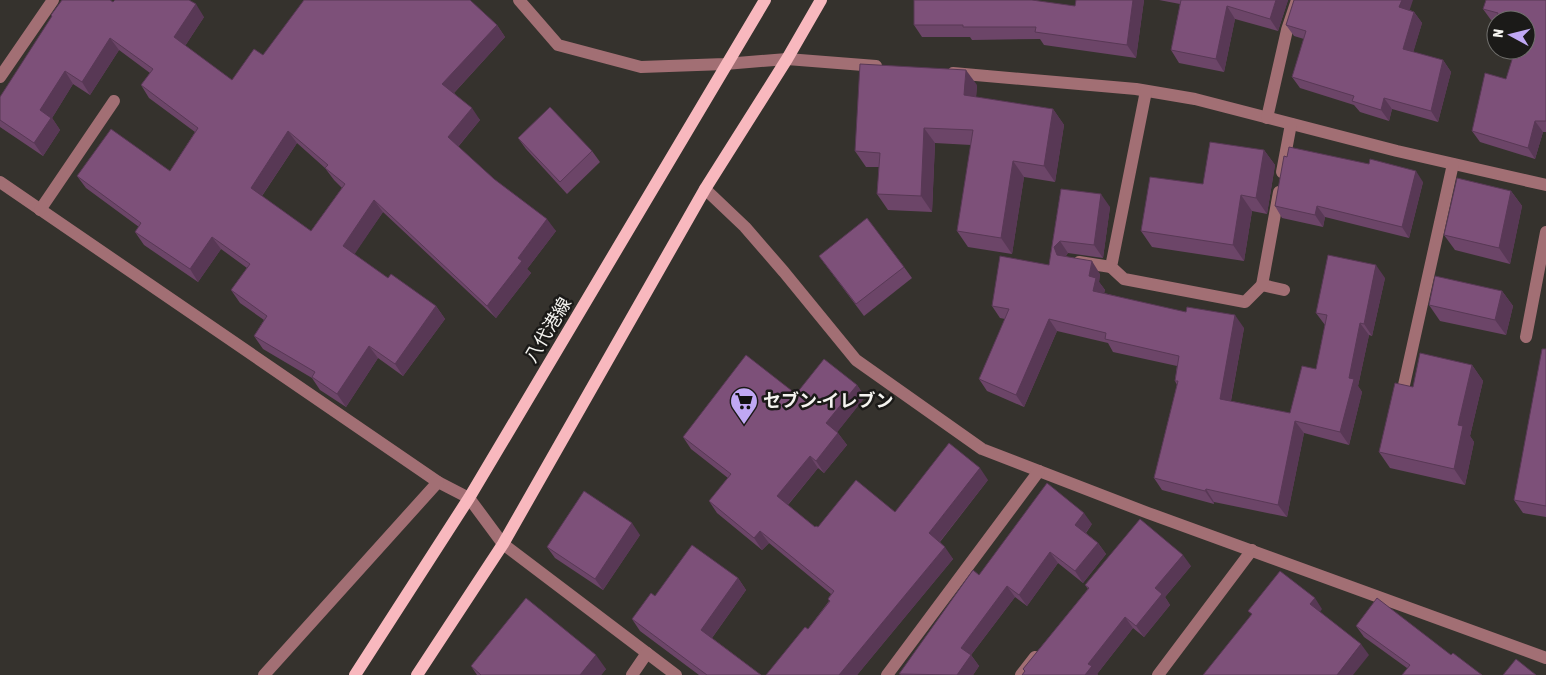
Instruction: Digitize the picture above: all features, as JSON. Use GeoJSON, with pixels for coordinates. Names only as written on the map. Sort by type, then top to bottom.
{"type":"FeatureCollection","features":[{"type":"Feature","properties":{"kind":"main road","name":"八代港線"},"geometry":{"type":"LineString","coordinates":[[355,675],[469,498],[764,0]]}},
{"type":"Feature","properties":{"kind":"main road"},"geometry":{"type":"LineString","coordinates":[[417,675],[503,544],[706,189],[821,0]]}},
{"type":"Feature","properties":{"kind":"street"},"geometry":{"type":"LineString","coordinates":[[0,77],[53,0]]}},
{"type":"Feature","properties":{"kind":"street"},"geometry":{"type":"LineString","coordinates":[[519,0],[558,45],[641,67],[725,64],[787,58],[884,67]]}},
{"type":"Feature","properties":{"kind":"street"},"geometry":{"type":"LineString","coordinates":[[1267,118],[1287,30],[1297,0]]}},
{"type":"Feature","properties":{"kind":"street"},"geometry":{"type":"LineString","coordinates":[[942,72],[1146,91],[1195,99],[1453,164],[1546,185]]}},
{"type":"Feature","properties":{"kind":"street"},"geometry":{"type":"LineString","coordinates":[[1111,267],[1146,91]]}},
{"type":"Feature","properties":{"kind":"street"},"geometry":{"type":"LineString","coordinates":[[40,210],[114,102]]}},
{"type":"Feature","properties":{"kind":"street"},"geometry":{"type":"LineString","coordinates":[[1071,261],[1111,267],[1124,279],[1245,302],[1262,285],[1291,124]]}},
{"type":"Feature","properties":{"kind":"street"},"geometry":{"type":"LineString","coordinates":[[1404,384],[1453,164]]}},
{"type":"Feature","properties":{"kind":"street"},"geometry":{"type":"LineString","coordinates":[[0,182],[438,482],[469,498],[503,544],[676,675]]}},
{"type":"Feature","properties":{"kind":"street"},"geometry":{"type":"LineString","coordinates":[[706,189],[745,227],[856,360],[982,449],[1039,471],[1145,517],[1252,550],[1546,658]]}},
{"type":"Feature","properties":{"kind":"street"},"geometry":{"type":"LineString","coordinates":[[1526,337],[1546,232]]}},
{"type":"Feature","properties":{"kind":"street"},"geometry":{"type":"LineString","coordinates":[[1262,285],[1284,290]]}},
{"type":"Feature","properties":{"kind":"street"},"geometry":{"type":"LineString","coordinates":[[887,675],[1039,471]]}},
{"type":"Feature","properties":{"kind":"street"},"geometry":{"type":"LineString","coordinates":[[264,675],[438,482]]}},
{"type":"Feature","properties":{"kind":"street"},"geometry":{"type":"LineString","coordinates":[[1158,675],[1252,550]]}},
{"type":"Feature","properties":{"kind":"street"},"geometry":{"type":"LineString","coordinates":[[1021,675],[1046,644]]}},
{"type":"Feature","properties":{"kind":"street"},"geometry":{"type":"LineString","coordinates":[[632,675],[648,653]]}},
{"type":"Feature","properties":{"kind":"building"},"geometry":{"type":"Polygon","coordinates":[[[62,0],[110,0],[113,2],[115,0],[189,0],[196,4],[174,37],[232,80],[254,49],[263,55],[304,0],[470,0],[497,25],[442,84],[472,108],[448,137],[494,179],[547,219],[518,258],[522,261],[487,306],[374,200],[343,246],[388,278],[391,274],[436,306],[395,364],[369,346],[337,394],[312,377],[315,372],[254,336],[267,316],[231,290],[250,264],[212,237],[190,269],[135,232],[141,223],[77,176],[111,129],[170,171],[198,128],[141,85],[153,69],[110,38],[82,82],[65,71],[40,110],[51,118],[34,143],[0,120],[0,97],[62,0]],[[288,131],[251,188],[311,231],[345,184],[325,168],[328,165],[288,131]]]}},
{"type":"Feature","properties":{"kind":"building"},"geometry":{"type":"Polygon","coordinates":[[[914,0],[1032,0],[1075,6],[1076,0],[1133,0],[1127,45],[1035,32],[1036,27],[914,25],[914,0]]]}},
{"type":"Feature","properties":{"kind":"building"},"geometry":{"type":"Polygon","coordinates":[[[1181,0],[1276,0],[1270,19],[1227,6],[1216,59],[1171,50],[1181,0]]]}},
{"type":"Feature","properties":{"kind":"building"},"geometry":{"type":"Polygon","coordinates":[[[1294,0],[1402,0],[1399,7],[1414,12],[1403,49],[1443,60],[1431,111],[1384,98],[1381,110],[1352,101],[1354,96],[1292,77],[1306,31],[1286,25],[1294,0]]]}},
{"type":"Feature","properties":{"kind":"building"},"geometry":{"type":"Polygon","coordinates":[[[1486,0],[1546,0],[1546,121],[1535,121],[1528,148],[1472,131],[1485,73],[1506,79],[1512,60],[1536,60],[1536,10],[1483,9],[1486,0]]]}},
{"type":"Feature","properties":{"kind":"building"},"geometry":{"type":"Polygon","coordinates":[[[860,64],[966,70],[964,95],[1053,109],[1044,166],[1013,161],[1001,238],[957,231],[973,130],[924,128],[921,196],[877,194],[880,153],[855,151],[860,64]]]}},
{"type":"Feature","properties":{"kind":"building"},"geometry":{"type":"Polygon","coordinates":[[[550,107],[592,151],[560,182],[518,138],[550,107]]]}},
{"type":"Feature","properties":{"kind":"building"},"geometry":{"type":"Polygon","coordinates":[[[1210,142],[1264,150],[1256,198],[1241,195],[1233,245],[1141,231],[1150,177],[1203,184],[1210,142]]]}},
{"type":"Feature","properties":{"kind":"building"},"geometry":{"type":"Polygon","coordinates":[[[1289,147],[1369,164],[1370,159],[1416,171],[1402,227],[1317,206],[1315,215],[1275,206],[1284,156],[1287,157],[1289,147]]]}},
{"type":"Feature","properties":{"kind":"building"},"geometry":{"type":"Polygon","coordinates":[[[1457,178],[1511,191],[1499,248],[1444,235],[1457,178]]]}},
{"type":"Feature","properties":{"kind":"building"},"geometry":{"type":"Polygon","coordinates":[[[1061,189],[1101,194],[1094,245],[1060,241],[1054,247],[1057,255],[1092,261],[1089,276],[1096,278],[1093,291],[1186,312],[1187,307],[1235,315],[1220,399],[1290,413],[1302,366],[1316,369],[1327,315],[1316,313],[1328,255],[1376,265],[1364,324],[1360,323],[1349,378],[1354,379],[1340,432],[1295,421],[1278,505],[1206,489],[1205,491],[1154,478],[1178,381],[1175,381],[1179,356],[1105,339],[1106,333],[1049,319],[1016,395],[979,379],[1009,309],[992,306],[1000,256],[1049,265],[1061,189]]]}},
{"type":"Feature","properties":{"kind":"building"},"geometry":{"type":"Polygon","coordinates":[[[867,218],[904,267],[856,304],[819,256],[867,218]]]}},
{"type":"Feature","properties":{"kind":"building"},"geometry":{"type":"Polygon","coordinates":[[[1435,276],[1502,291],[1495,320],[1429,305],[1435,276]]]}},
{"type":"Feature","properties":{"kind":"building"},"geometry":{"type":"Polygon","coordinates":[[[1542,349],[1546,349],[1546,506],[1514,500],[1542,349]]]}},
{"type":"Feature","properties":{"kind":"building"},"geometry":{"type":"Polygon","coordinates":[[[1420,353],[1472,365],[1458,425],[1463,426],[1454,469],[1379,452],[1395,383],[1413,387],[1420,353]]]}},
{"type":"Feature","properties":{"kind":"building"},"geometry":{"type":"Polygon","coordinates":[[[746,355],[796,394],[824,359],[857,385],[826,423],[838,433],[816,461],[810,456],[777,496],[815,527],[818,527],[856,480],[895,512],[949,443],[980,468],[929,533],[945,547],[839,675],[766,675],[805,627],[808,629],[830,601],[828,599],[834,591],[760,531],[754,538],[709,501],[731,474],[683,437],[746,355]]]}},
{"type":"Feature","properties":{"kind":"building"},"geometry":{"type":"Polygon","coordinates":[[[1047,483],[1084,513],[1075,525],[1098,543],[1075,571],[1050,552],[1019,595],[1007,586],[961,648],[971,655],[957,675],[899,674],[973,570],[979,575],[1047,483]]]}},
{"type":"Feature","properties":{"kind":"building"},"geometry":{"type":"Polygon","coordinates":[[[584,491],[632,523],[595,579],[547,547],[584,491]]]}},
{"type":"Feature","properties":{"kind":"building"},"geometry":{"type":"Polygon","coordinates":[[[1140,519],[1183,555],[1155,588],[1162,594],[1136,626],[1125,617],[1088,664],[1092,666],[1085,675],[1022,675],[1025,671],[1023,669],[1089,588],[1085,585],[1140,519]]]}},
{"type":"Feature","properties":{"kind":"building"},"geometry":{"type":"Polygon","coordinates":[[[692,545],[738,578],[701,630],[761,675],[707,675],[632,619],[651,593],[655,596],[692,545]]]}},
{"type":"Feature","properties":{"kind":"building"},"geometry":{"type":"Polygon","coordinates":[[[1280,571],[1315,598],[1310,604],[1361,644],[1337,675],[1203,675],[1252,614],[1248,611],[1280,571]]]}},
{"type":"Feature","properties":{"kind":"building"},"geometry":{"type":"Polygon","coordinates":[[[526,598],[596,655],[580,675],[481,675],[471,666],[526,598]]]}},
{"type":"Feature","properties":{"kind":"building"},"geometry":{"type":"Polygon","coordinates":[[[1377,598],[1451,655],[1453,653],[1482,675],[1402,675],[1410,665],[1356,626],[1377,598]]]}},
{"type":"Feature","properties":{"kind":"building"},"geometry":{"type":"Polygon","coordinates":[[[1516,659],[1536,675],[1503,675],[1516,659]]]}},
{"type":"Feature","properties":{"kind":"place","name":"セブン-イレブン"},"geometry":{"type":"Point","coordinates":[744,425]}}]}
